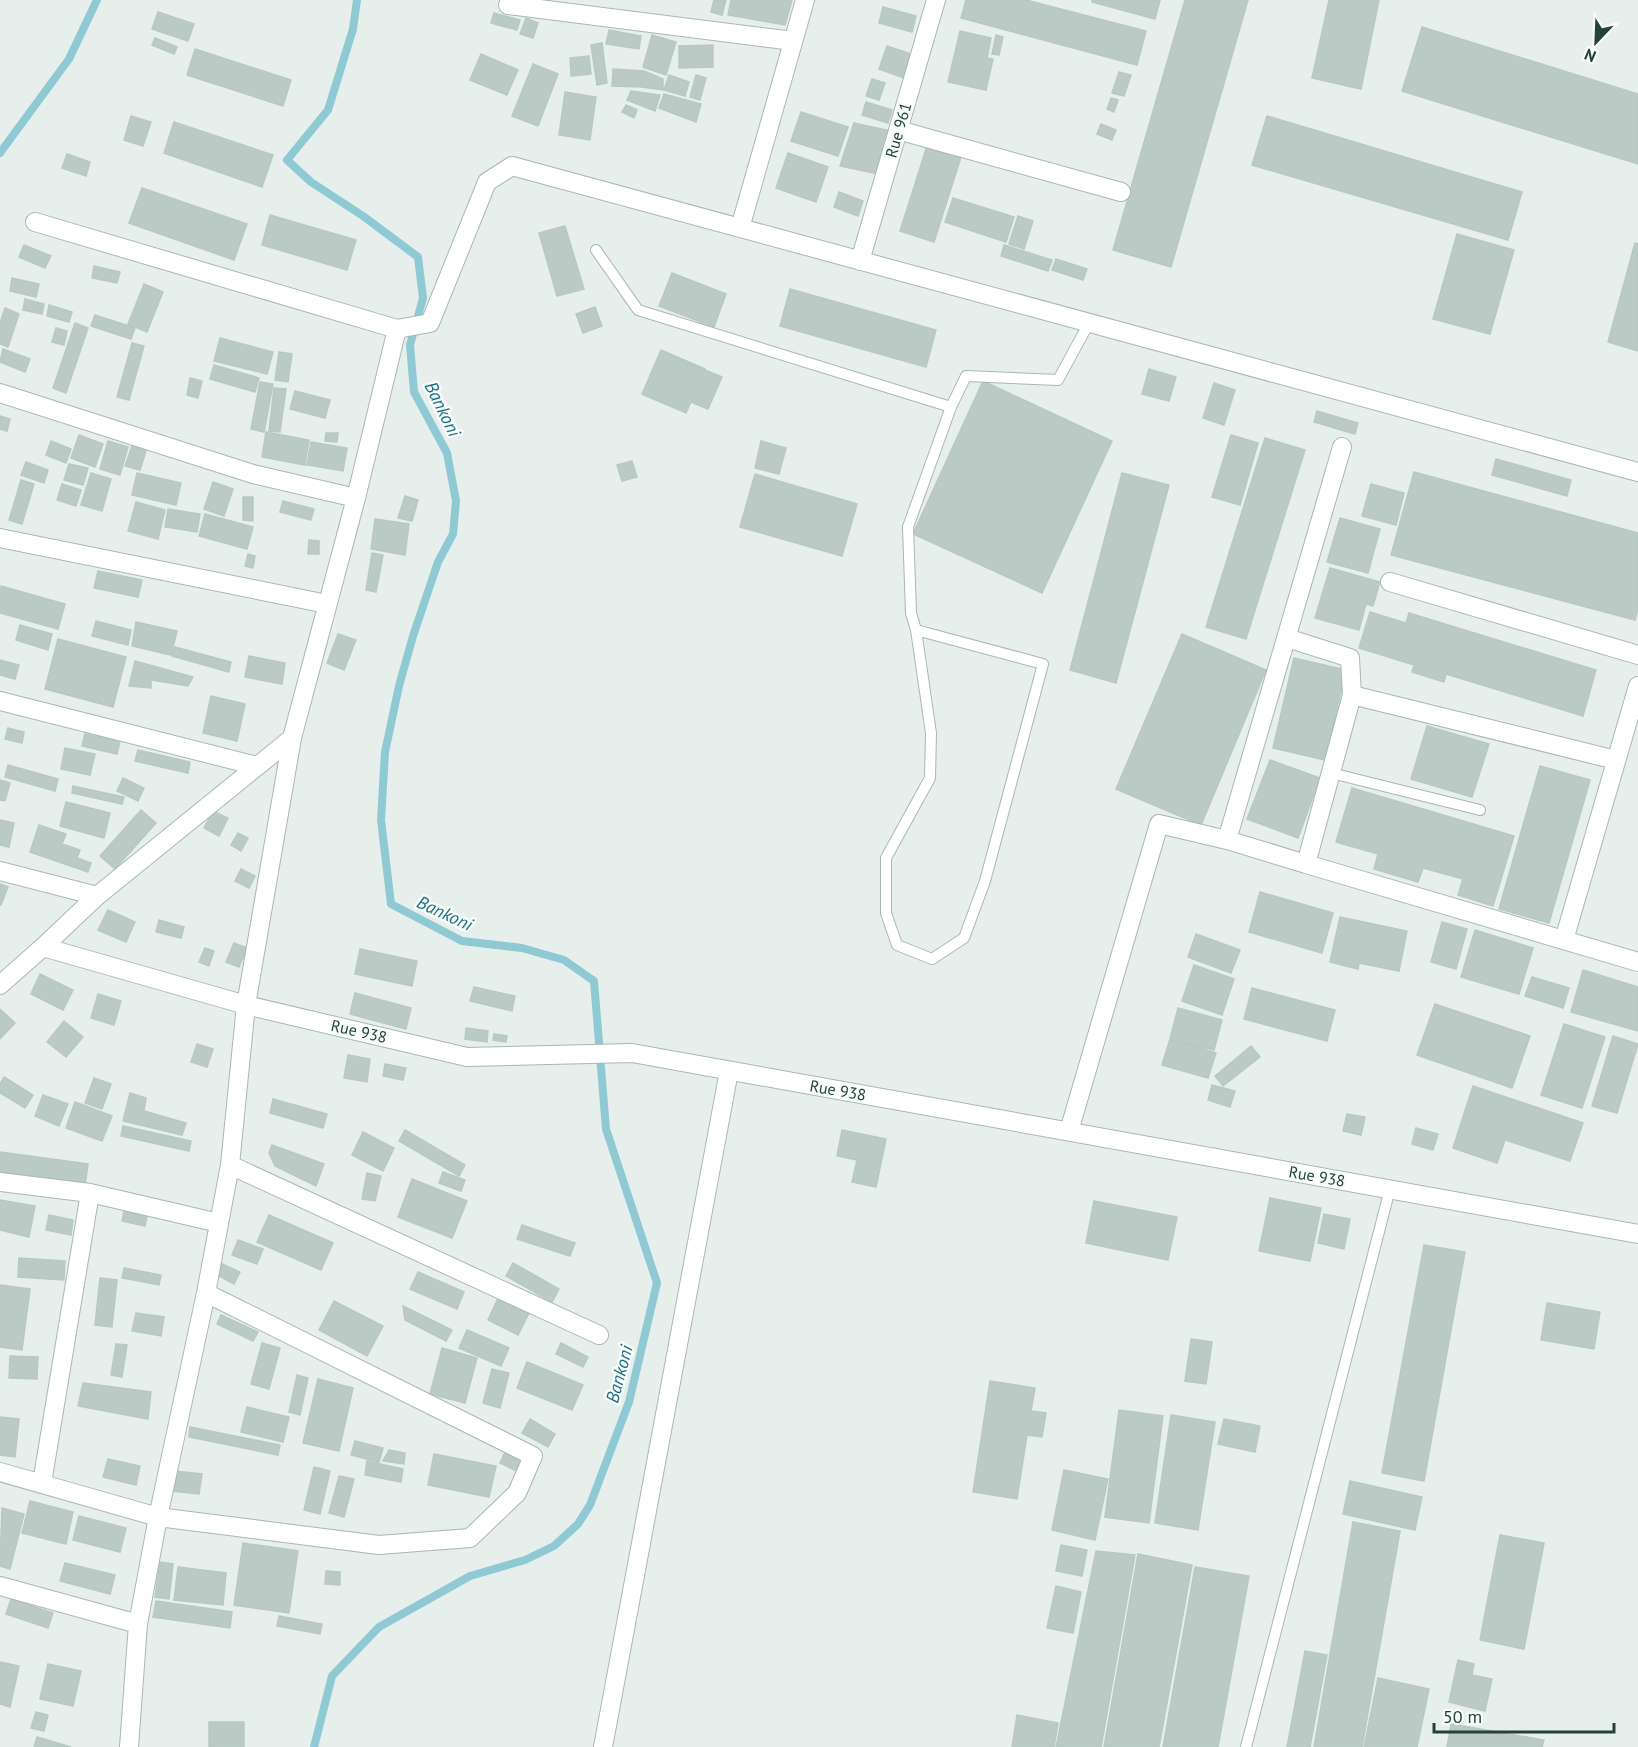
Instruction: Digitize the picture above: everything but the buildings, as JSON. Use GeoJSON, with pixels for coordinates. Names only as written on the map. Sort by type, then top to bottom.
{"type":"FeatureCollection","features":[{"type":"Feature","properties":{"kind":"street"},"geometry":{"type":"LineString","coordinates":[[740,228],[805,0]]}},
{"type":"Feature","properties":{"kind":"street","name":"Rue 961"},"geometry":{"type":"LineString","coordinates":[[860,261],[936,0]]}},
{"type":"Feature","properties":{"kind":"street"},"geometry":{"type":"LineString","coordinates":[[508,5],[793,41]]}},
{"type":"Feature","properties":{"kind":"street"},"geometry":{"type":"LineString","coordinates":[[898,130],[1122,192]]}},
{"type":"Feature","properties":{"kind":"street"},"geometry":{"type":"LineString","coordinates":[[35,222],[397,328],[430,323],[488,182],[512,166],[1638,472]]}},
{"type":"Feature","properties":{"kind":"street"},"geometry":{"type":"LineString","coordinates":[[129,1747],[138,1624],[230,1165],[246,1005],[292,738],[356,498],[397,328]]}},
{"type":"Feature","properties":{"kind":"street"},"geometry":{"type":"LineString","coordinates":[[0,393],[253,474],[356,498]]}},
{"type":"Feature","properties":{"kind":"street"},"geometry":{"type":"LineString","coordinates":[[1227,840],[1342,447]]}},
{"type":"Feature","properties":{"kind":"street"},"geometry":{"type":"LineString","coordinates":[[0,538],[327,604]]}},
{"type":"Feature","properties":{"kind":"street"},"geometry":{"type":"LineString","coordinates":[[1390,582],[1638,655]]}},
{"type":"Feature","properties":{"kind":"street"},"geometry":{"type":"LineString","coordinates":[[1287,638],[1350,658],[1352,695],[1306,864]]}},
{"type":"Feature","properties":{"kind":"street"},"geometry":{"type":"LineString","coordinates":[[1564,940],[1638,686]]}},
{"type":"Feature","properties":{"kind":"street"},"geometry":{"type":"LineString","coordinates":[[1352,695],[1616,760]]}},
{"type":"Feature","properties":{"kind":"street"},"geometry":{"type":"LineString","coordinates":[[0,701],[257,766]]}},
{"type":"Feature","properties":{"kind":"street"},"geometry":{"type":"LineString","coordinates":[[0,985],[97,896],[292,738]]}},
{"type":"Feature","properties":{"kind":"street"},"geometry":{"type":"LineString","coordinates":[[1069,1131],[1159,824],[1227,840],[1638,962]]}},
{"type":"Feature","properties":{"kind":"street"},"geometry":{"type":"LineString","coordinates":[[0,871],[97,896]]}},
{"type":"Feature","properties":{"kind":"street","name":"Rue 938"},"geometry":{"type":"LineString","coordinates":[[43,947],[246,1005],[467,1057],[632,1053],[1638,1234]]}},
{"type":"Feature","properties":{"kind":"street"},"geometry":{"type":"LineString","coordinates":[[603,1747],[729,1071]]}},
{"type":"Feature","properties":{"kind":"street"},"geometry":{"type":"LineString","coordinates":[[230,1165],[599,1335]]}},
{"type":"Feature","properties":{"kind":"street"},"geometry":{"type":"LineString","coordinates":[[0,1182],[90,1193],[219,1223]]}},
{"type":"Feature","properties":{"kind":"street"},"geometry":{"type":"LineString","coordinates":[[42,1484],[90,1193]]}},
{"type":"Feature","properties":{"kind":"street"},"geometry":{"type":"LineString","coordinates":[[0,1472],[158,1516],[379,1545],[470,1538],[518,1493],[533,1456],[206,1293]]}},
{"type":"Feature","properties":{"kind":"street"},"geometry":{"type":"LineString","coordinates":[[0,1586],[138,1624]]}},
{"type":"Feature","properties":{"kind":"lane"},"geometry":{"type":"LineString","coordinates":[[596,250],[638,310],[951,406]]}},
{"type":"Feature","properties":{"kind":"lane"},"geometry":{"type":"LineString","coordinates":[[916,630],[1043,664],[996,844],[964,938],[932,959],[897,945],[886,913],[886,858],[930,778],[931,733],[916,630],[911,613],[908,527],[951,406],[966,376],[1058,380],[1089,323]]}},
{"type":"Feature","properties":{"kind":"lane"},"geometry":{"type":"LineString","coordinates":[[1331,773],[1480,810]]}},
{"type":"Feature","properties":{"kind":"lane"},"geometry":{"type":"LineString","coordinates":[[1246,1747],[1390,1189]]}},
{"type":"Feature","properties":{"kind":"waterway"},"geometry":{"type":"LineString","coordinates":[[0,153],[69,59],[97,0]]}},
{"type":"Feature","properties":{"kind":"waterway","name":"Bankoni"},"geometry":{"type":"LineString","coordinates":[[314,1747],[332,1676],[379,1627],[470,1576],[525,1560],[554,1546],[578,1524],[590,1505],[629,1402],[657,1283],[606,1129],[594,981],[564,960],[522,948],[462,941],[391,904],[381,820],[385,752],[399,686],[413,636],[438,562],[453,534],[456,501],[447,453],[414,392],[410,345],[423,298],[418,257],[363,216],[311,182],[287,160],[328,110],[353,29],[357,0]]}}]}
